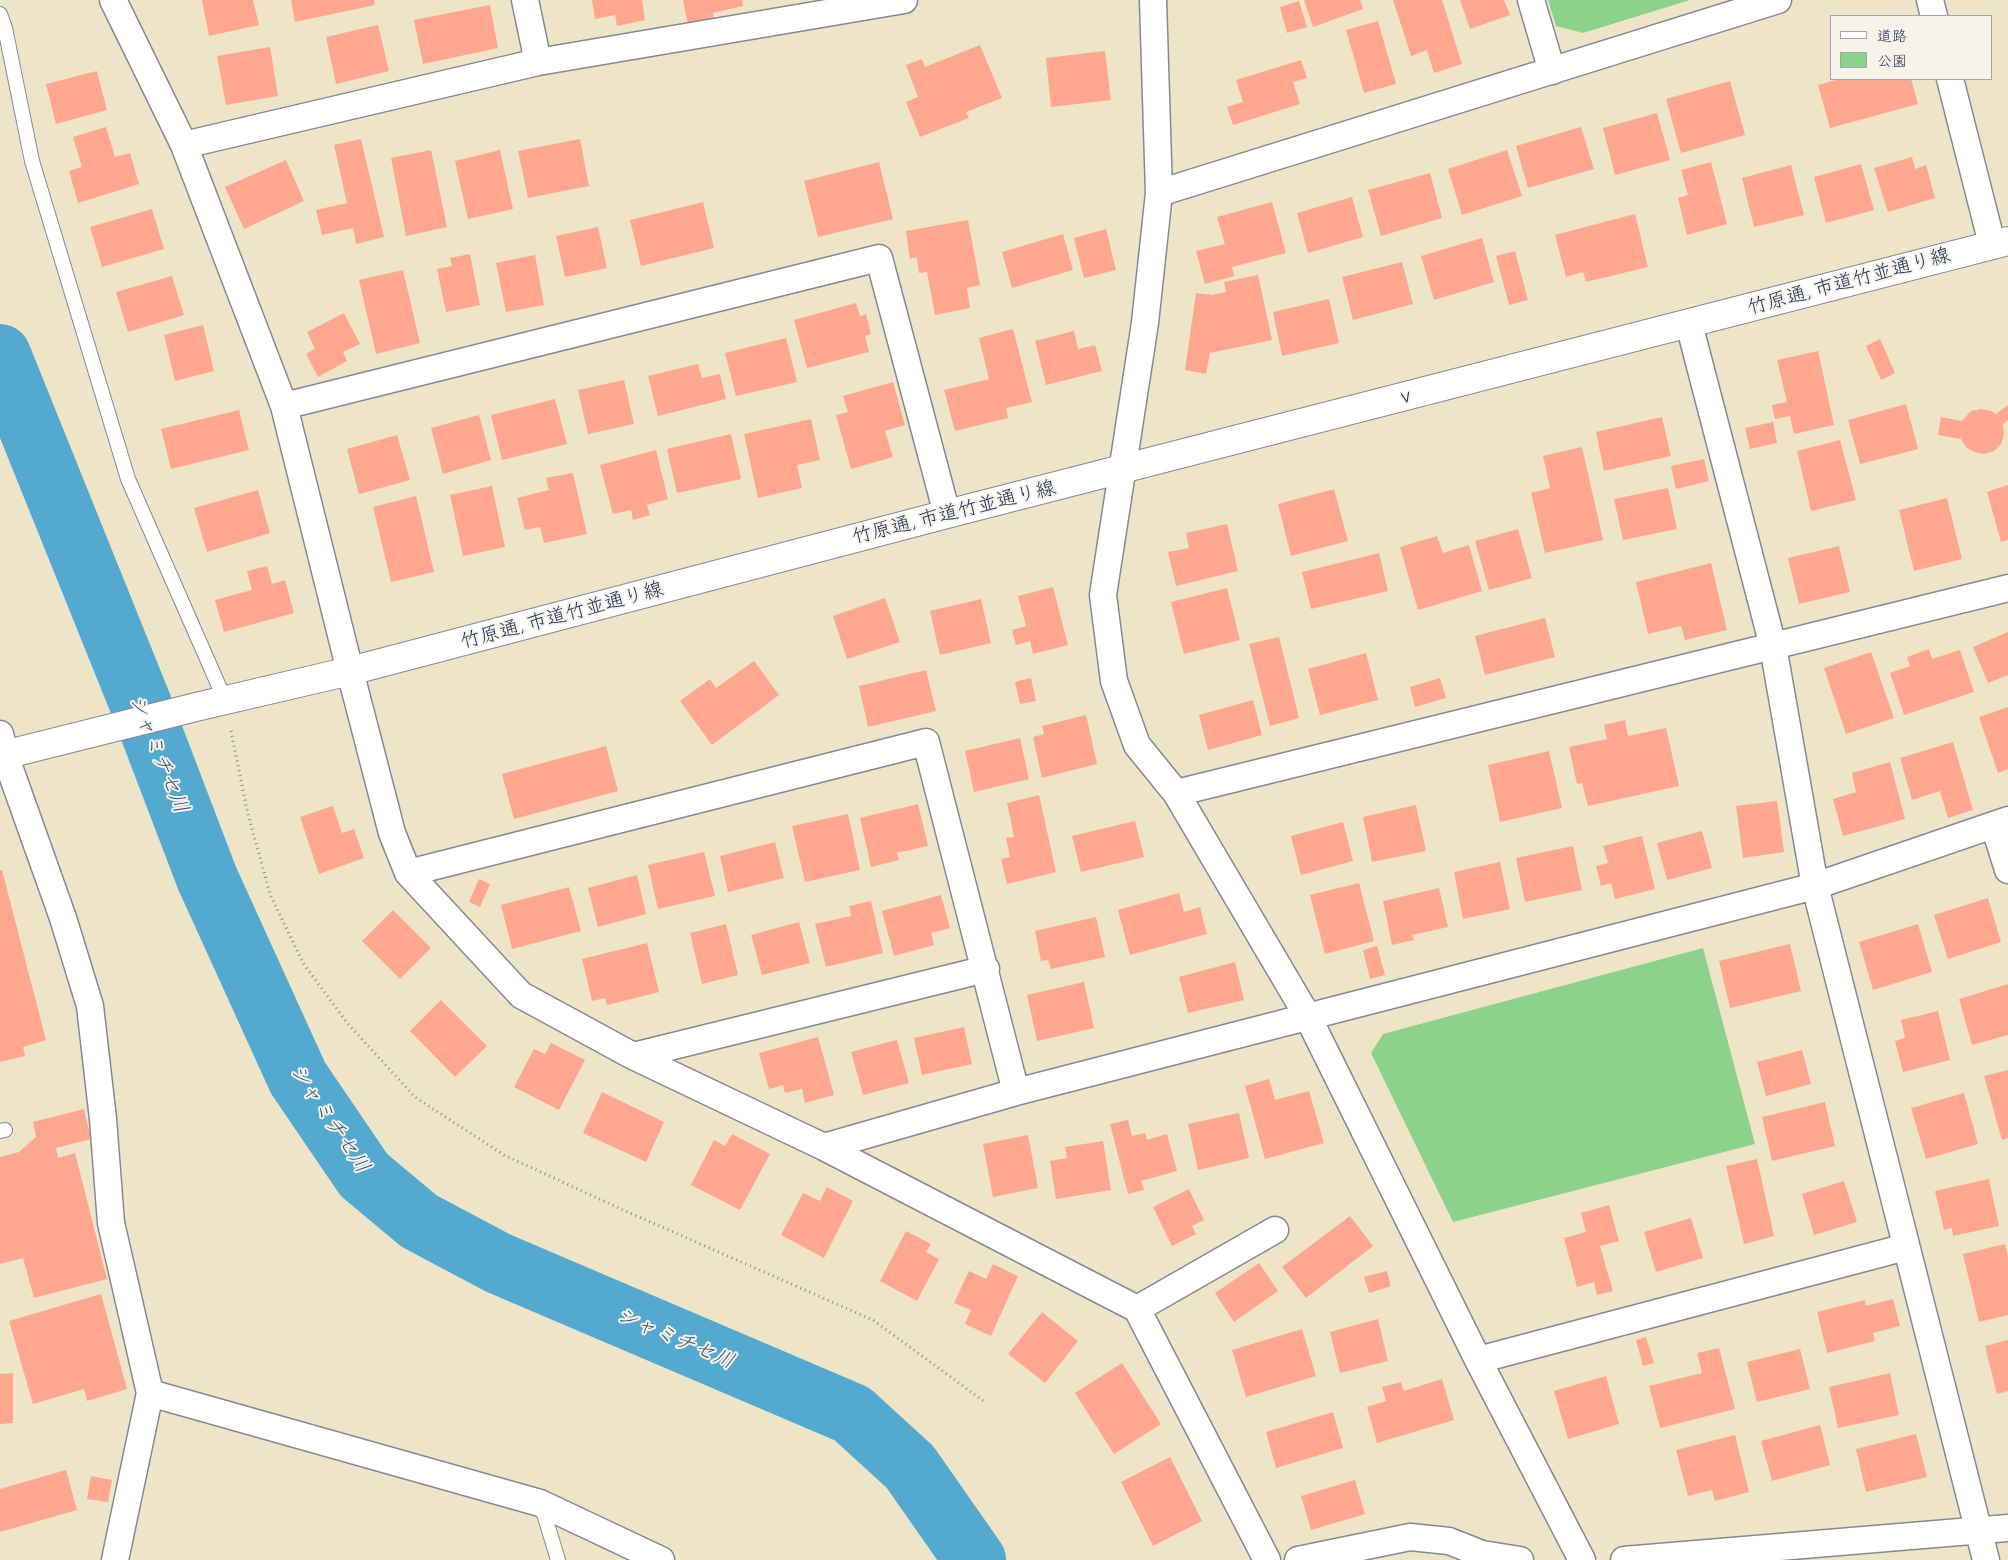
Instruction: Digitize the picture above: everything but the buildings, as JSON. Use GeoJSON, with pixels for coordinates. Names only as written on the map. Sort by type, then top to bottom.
{"type":"FeatureCollection","features":[{"type":"Feature","properties":{"kind":"street"},"geometry":{"type":"LineString","coordinates":[[113,0],[184,145],[284,406],[392,833],[408,873],[521,995],[633,1056],[824,1147],[1137,1309],[1267,1560]]}},
{"type":"Feature","properties":{"kind":"street"},"geometry":{"type":"LineString","coordinates":[[525,0],[538,62]]}},
{"type":"Feature","properties":{"kind":"street"},"geometry":{"type":"LineString","coordinates":[[184,145],[538,62],[904,0]]}},
{"type":"Feature","properties":{"kind":"street"},"geometry":{"type":"LineString","coordinates":[[1152,0],[1159,192],[1145,323],[1103,594],[1114,681],[1137,745],[1176,793],[1308,1017],[1478,1360],[1582,1560]]}},
{"type":"Feature","properties":{"kind":"street"},"geometry":{"type":"LineString","coordinates":[[1531,0],[1552,71]]}},
{"type":"Feature","properties":{"kind":"street"},"geometry":{"type":"LineString","coordinates":[[1159,192],[1778,0]]}},
{"type":"Feature","properties":{"kind":"street"},"geometry":{"type":"LineString","coordinates":[[1930,0],[1934,15]]}},
{"type":"Feature","properties":{"kind":"street"},"geometry":{"type":"LineString","coordinates":[[1950,80],[2000,242]]}},
{"type":"Feature","properties":{"kind":"street","name":"竹原通, 市道竹並通り線"},"geometry":{"type":"LineString","coordinates":[[1689,324],[2000,242]]}},
{"type":"Feature","properties":{"kind":"street"},"geometry":{"type":"LineString","coordinates":[[284,406],[879,258],[947,514]]}},
{"type":"Feature","properties":{"kind":"street"},"geometry":{"type":"LineString","coordinates":[[1689,324],[1772,646],[1814,886],[1986,1560]]}},
{"type":"Feature","properties":{"kind":"street","name":"ｖ"},"geometry":{"type":"LineString","coordinates":[[1122,470],[1689,324]]}},
{"type":"Feature","properties":{"kind":"street","name":"竹原通, 市道竹並通り線"},"geometry":{"type":"LineString","coordinates":[[2,748],[71,739],[350,671],[947,514],[1122,470]]}},
{"type":"Feature","properties":{"kind":"street"},"geometry":{"type":"LineString","coordinates":[[1176,793],[2008,588]]}},
{"type":"Feature","properties":{"kind":"street"},"geometry":{"type":"LineString","coordinates":[[408,873],[926,742],[986,969],[1016,1092]]}},
{"type":"Feature","properties":{"kind":"street"},"geometry":{"type":"LineString","coordinates":[[2,748],[63,918],[90,1006],[103,1119],[111,1223],[150,1393],[115,1560]]}},
{"type":"Feature","properties":{"kind":"street"},"geometry":{"type":"LineString","coordinates":[[824,1147],[1016,1092],[1814,886],[2001,823],[2008,870]]}},
{"type":"Feature","properties":{"kind":"street"},"geometry":{"type":"LineString","coordinates":[[633,1056],[986,969]]}},
{"type":"Feature","properties":{"kind":"street"},"geometry":{"type":"LineString","coordinates":[[1137,1309],[1274,1230]]}},
{"type":"Feature","properties":{"kind":"street"},"geometry":{"type":"LineString","coordinates":[[1478,1360],[1906,1246]]}},
{"type":"Feature","properties":{"kind":"street"},"geometry":{"type":"LineString","coordinates":[[150,1393],[540,1503],[661,1560]]}},
{"type":"Feature","properties":{"kind":"street"},"geometry":{"type":"LineString","coordinates":[[1624,1560],[2008,1528]]}},
{"type":"Feature","properties":{"kind":"street"},"geometry":{"type":"LineString","coordinates":[[1298,1560],[1410,1537],[1449,1541],[1482,1554],[1520,1560]]}},
{"type":"Feature","properties":{"kind":"lane"},"geometry":{"type":"LineString","coordinates":[[0,14],[5,28],[32,160],[128,479],[225,700]]}},
{"type":"Feature","properties":{"kind":"lane"},"geometry":{"type":"LineString","coordinates":[[540,1503],[558,1560]]}},
{"type":"Feature","properties":{"kind":"path"},"geometry":{"type":"LineString","coordinates":[[225,700],[247,810],[270,894],[303,962],[348,1024],[414,1097],[504,1154],[630,1213],[872,1320],[986,1403]]}},
{"type":"Feature","properties":{"kind":"green space"},"geometry":{"type":"Polygon","coordinates":[[[1548,0],[1690,0],[1583,33],[1556,26],[1548,0]]]}},
{"type":"Feature","properties":{"kind":"green space"},"geometry":{"type":"Polygon","coordinates":[[[1703,948],[1755,1144],[1453,1222],[1371,1053],[1383,1034],[1703,948]]]}},
{"type":"Feature","properties":{"kind":"waterway","name":"シャミチセ川"},"geometry":{"type":"LineString","coordinates":[[0,355],[141,705],[207,878],[298,1078],[364,1175],[419,1221],[498,1263],[852,1414],[910,1467],[975,1560]]}}]}
